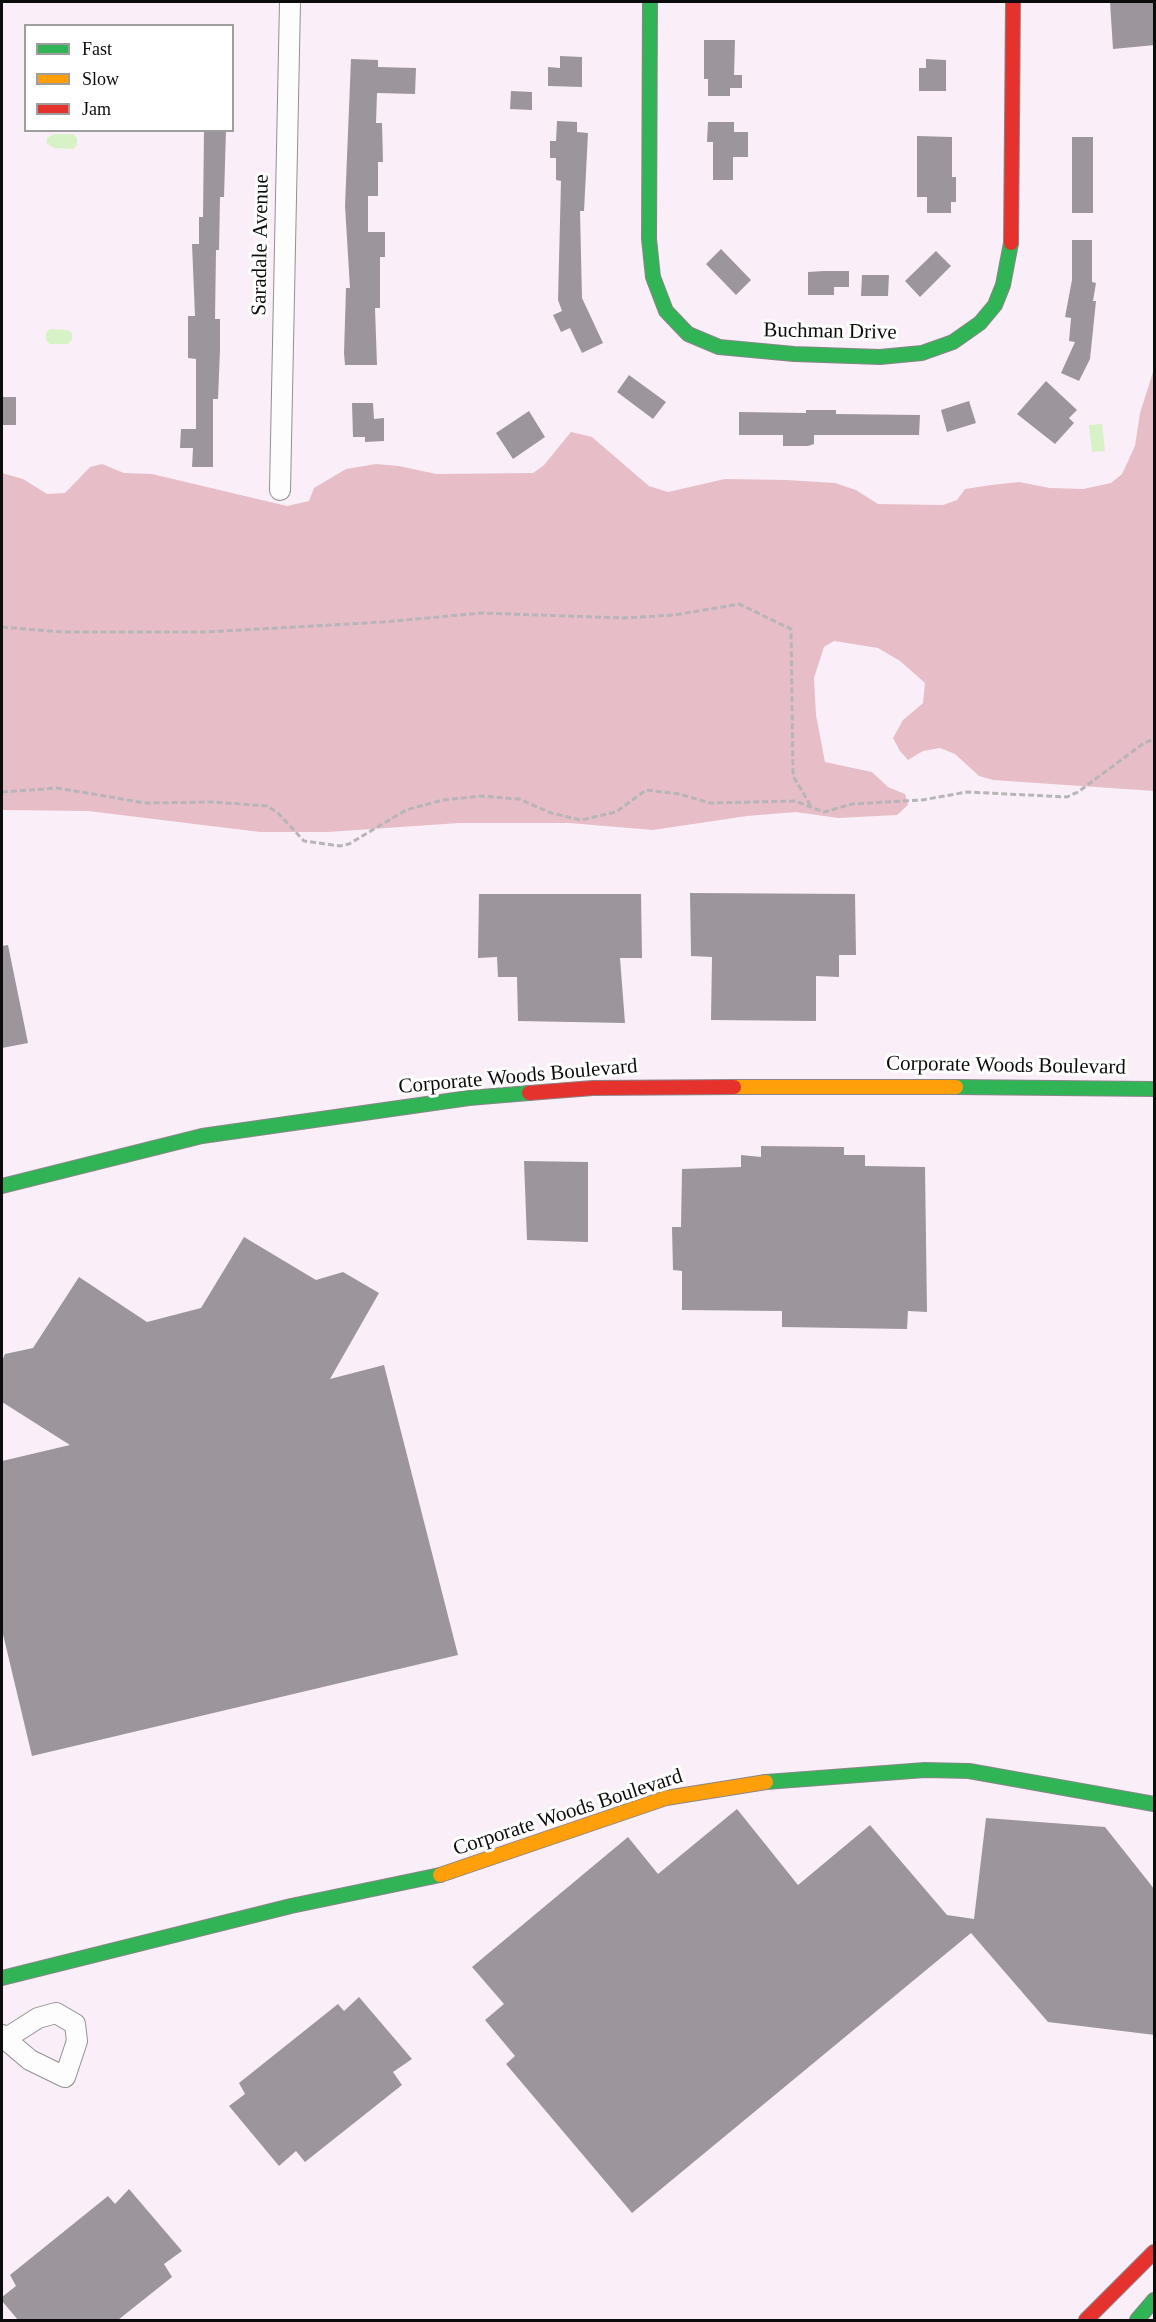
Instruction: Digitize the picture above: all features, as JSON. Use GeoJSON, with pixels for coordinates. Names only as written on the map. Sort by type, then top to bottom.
{"type":"FeatureCollection","features":[{"type":"Feature","properties":{"kind":"main road","name":"Buchman Drive"},"geometry":{"type":"LineString","coordinates":[[650,2],[649,238],[653,277],[666,311],[688,334],[719,347],[744,351],[880,357],[922,353],[953,342],[985,318],[995,305],[1003,285],[1012,236],[1013,2]]}},
{"type":"Feature","properties":{"kind":"main road","name":"Corporate Woods Boulevard"},"geometry":{"type":"LineString","coordinates":[[2,1186],[202,1136],[469,1098],[592,1088],[1080,1086],[1155,1089]]}},
{"type":"Feature","properties":{"kind":"main road","name":"Corporate Woods Boulevard"},"geometry":{"type":"LineString","coordinates":[[2,1978],[291,1906],[449,1873],[666,1798],[749,1783],[925,1770],[969,1771],[1155,1804]]}},
{"type":"Feature","properties":{"kind":"main road"},"geometry":{"type":"LineString","coordinates":[[1086,2320],[1155,2252]]}},
{"type":"Feature","properties":{"kind":"main road"},"geometry":{"type":"LineString","coordinates":[[1137,2320],[1155,2300]]}},
{"type":"Feature","properties":{"kind":"street","name":"Saradale Avenue"},"geometry":{"type":"LineString","coordinates":[[280,490],[290,2]]}},
{"type":"Feature","properties":{"kind":"street"},"geometry":{"type":"LineString","coordinates":[[56,2013],[75,2024],[77,2041],[65,2078],[30,2060],[3,2037],[30,2022],[56,2013]]}},
{"type":"Feature","properties":{"kind":"path"},"geometry":{"type":"LineString","coordinates":[[2,627],[63,632],[206,632],[383,622],[482,613],[624,618],[674,615],[739,604],[790,629],[793,776],[812,808]]}},
{"type":"Feature","properties":{"kind":"path"},"geometry":{"type":"LineString","coordinates":[[2,792],[58,788],[145,803],[213,802],[267,806],[278,813],[304,841],[328,846],[349,844],[406,810],[443,800],[483,796],[519,799],[551,813],[581,820],[616,812],[646,790],[663,790],[710,803],[748,801],[772,804],[787,801],[824,812],[852,804],[922,800],[967,792],[1067,797],[1078,792],[1144,743],[1155,740]]}},
{"type":"Feature","properties":{"kind":"shaded area"},"geometry":{"type":"Polygon","coordinates":[[[54,134],[73,134],[77,138],[77,145],[73,149],[54,148],[47,144],[47,138],[54,134]]]}},
{"type":"Feature","properties":{"kind":"shaded area"},"geometry":{"type":"Polygon","coordinates":[[[50,329],[68,330],[72,333],[72,340],[68,344],[50,344],[46,340],[46,333],[50,329]]]}},
{"type":"Feature","properties":{"kind":"shaded area"},"geometry":{"type":"Polygon","coordinates":[[[1154,369],[1154,791],[993,780],[979,776],[955,754],[940,748],[923,751],[908,760],[893,738],[903,720],[923,703],[925,683],[900,661],[878,648],[834,641],[824,647],[814,678],[816,715],[825,762],[872,772],[888,787],[905,794],[908,805],[897,815],[838,818],[796,812],[747,816],[653,830],[569,823],[459,823],[328,832],[260,832],[88,811],[2,810],[2,473],[23,479],[47,494],[65,493],[90,467],[102,464],[124,473],[152,474],[287,506],[309,501],[314,488],[346,469],[376,464],[399,466],[436,474],[533,473],[544,465],[571,432],[592,437],[649,486],[668,492],[725,479],[787,480],[835,483],[856,490],[878,504],[943,505],[957,500],[965,489],[991,485],[1019,482],[1050,488],[1083,489],[1111,483],[1122,474],[1135,446],[1140,413],[1154,369]]]}},
{"type":"Feature","properties":{"kind":"shaded area"},"geometry":{"type":"Polygon","coordinates":[[[1102,424],[1105,451],[1092,452],[1089,425],[1102,424]]]}},
{"type":"Feature","properties":{"kind":"building"},"geometry":{"type":"Polygon","coordinates":[[[1110,2],[1155,2],[1155,45],[1113,49],[1110,2]]]}},
{"type":"Feature","properties":{"kind":"building"},"geometry":{"type":"Polygon","coordinates":[[[704,40],[735,40],[734,75],[742,75],[742,88],[730,88],[730,96],[708,96],[708,79],[704,79],[704,40]]]}},
{"type":"Feature","properties":{"kind":"building"},"geometry":{"type":"Polygon","coordinates":[[[560,56],[582,57],[582,87],[548,86],[548,67],[560,68],[560,56]]]}},
{"type":"Feature","properties":{"kind":"building"},"geometry":{"type":"Polygon","coordinates":[[[351,59],[378,60],[378,67],[416,68],[415,94],[377,93],[376,123],[382,123],[383,162],[378,162],[378,196],[368,196],[368,232],[385,232],[385,257],[380,257],[380,308],[375,308],[377,365],[345,365],[346,288],[350,288],[345,206],[351,59]]]}},
{"type":"Feature","properties":{"kind":"building"},"geometry":{"type":"Polygon","coordinates":[[[926,59],[946,60],[946,91],[919,91],[919,68],[926,68],[926,59]]]}},
{"type":"Feature","properties":{"kind":"building"},"geometry":{"type":"Polygon","coordinates":[[[511,91],[532,92],[532,110],[510,109],[511,91]]]}},
{"type":"Feature","properties":{"kind":"building"},"geometry":{"type":"Polygon","coordinates":[[[557,121],[577,122],[577,132],[588,133],[584,211],[580,211],[582,298],[603,343],[582,353],[570,328],[561,332],[553,315],[562,311],[558,300],[561,181],[556,180],[556,158],[550,158],[550,141],[556,141],[557,121]]]}},
{"type":"Feature","properties":{"kind":"building"},"geometry":{"type":"Polygon","coordinates":[[[708,122],[734,122],[734,132],[748,132],[748,157],[733,157],[733,180],[713,180],[713,142],[707,142],[708,122]]]}},
{"type":"Feature","properties":{"kind":"building"},"geometry":{"type":"Polygon","coordinates":[[[204,132],[226,132],[224,197],[220,197],[219,250],[216,250],[215,319],[220,319],[220,350],[218,399],[213,399],[213,467],[192,467],[193,448],[180,448],[181,429],[196,429],[196,359],[188,358],[188,316],[195,316],[192,244],[199,244],[199,217],[203,217],[204,132]]]}},
{"type":"Feature","properties":{"kind":"building"},"geometry":{"type":"Polygon","coordinates":[[[917,136],[952,137],[952,177],[956,177],[956,202],[951,202],[951,213],[927,213],[927,197],[917,197],[917,136]]]}},
{"type":"Feature","properties":{"kind":"building"},"geometry":{"type":"Polygon","coordinates":[[[1072,137],[1093,137],[1093,213],[1072,213],[1072,137]]]}},
{"type":"Feature","properties":{"kind":"building"},"geometry":{"type":"Polygon","coordinates":[[[1072,240],[1092,240],[1092,282],[1096,283],[1090,359],[1079,381],[1061,373],[1075,342],[1069,341],[1071,318],[1065,317],[1072,280],[1072,240]]]}},
{"type":"Feature","properties":{"kind":"building"},"geometry":{"type":"Polygon","coordinates":[[[721,249],[751,280],[736,295],[706,264],[721,249]]]}},
{"type":"Feature","properties":{"kind":"building"},"geometry":{"type":"Polygon","coordinates":[[[936,251],[951,266],[920,297],[905,281],[936,251]]]}},
{"type":"Feature","properties":{"kind":"building"},"geometry":{"type":"Polygon","coordinates":[[[849,271],[849,287],[834,287],[834,295],[808,295],[808,272],[849,271]]]}},
{"type":"Feature","properties":{"kind":"building"},"geometry":{"type":"Polygon","coordinates":[[[862,275],[889,275],[888,296],[861,296],[862,275]]]}},
{"type":"Feature","properties":{"kind":"building"},"geometry":{"type":"Polygon","coordinates":[[[629,375],[666,402],[653,419],[617,392],[629,375]]]}},
{"type":"Feature","properties":{"kind":"building"},"geometry":{"type":"Polygon","coordinates":[[[1046,381],[1077,410],[1069,418],[1074,423],[1055,444],[1017,414],[1046,381]]]}},
{"type":"Feature","properties":{"kind":"building"},"geometry":{"type":"Polygon","coordinates":[[[2,397],[16,397],[16,425],[2,425],[2,397]]]}},
{"type":"Feature","properties":{"kind":"building"},"geometry":{"type":"Polygon","coordinates":[[[969,401],[976,423],[947,432],[941,410],[969,401]]]}},
{"type":"Feature","properties":{"kind":"building"},"geometry":{"type":"Polygon","coordinates":[[[352,403],[373,403],[374,419],[384,418],[384,441],[365,442],[365,437],[353,437],[352,403]]]}},
{"type":"Feature","properties":{"kind":"building"},"geometry":{"type":"Polygon","coordinates":[[[806,410],[836,410],[836,414],[920,415],[919,435],[814,435],[814,444],[783,446],[783,435],[739,435],[739,412],[806,413],[806,410]]]}},
{"type":"Feature","properties":{"kind":"building"},"geometry":{"type":"Polygon","coordinates":[[[529,411],[545,437],[513,459],[496,433],[529,411]]]}},
{"type":"Feature","properties":{"kind":"building"},"geometry":{"type":"Polygon","coordinates":[[[690,893],[855,894],[856,955],[839,955],[839,977],[816,976],[816,1021],[711,1020],[712,957],[691,956],[690,893]]]}},
{"type":"Feature","properties":{"kind":"building"},"geometry":{"type":"Polygon","coordinates":[[[479,894],[641,894],[642,958],[620,958],[625,1023],[518,1021],[517,977],[498,977],[497,957],[478,958],[479,894]]]}},
{"type":"Feature","properties":{"kind":"building"},"geometry":{"type":"Polygon","coordinates":[[[8,945],[28,1043],[2,1048],[2,946],[8,945]]]}},
{"type":"Feature","properties":{"kind":"building"},"geometry":{"type":"Polygon","coordinates":[[[761,1146],[844,1147],[844,1155],[865,1155],[865,1166],[925,1167],[927,1312],[908,1311],[907,1329],[782,1327],[782,1311],[682,1310],[682,1271],[673,1270],[672,1227],[681,1227],[682,1169],[741,1167],[741,1155],[761,1157],[761,1146]]]}},
{"type":"Feature","properties":{"kind":"building"},"geometry":{"type":"Polygon","coordinates":[[[524,1161],[588,1162],[588,1242],[527,1240],[524,1161]]]}},
{"type":"Feature","properties":{"kind":"building"},"geometry":{"type":"Polygon","coordinates":[[[244,1237],[316,1280],[343,1272],[379,1293],[330,1379],[384,1365],[458,1655],[32,1756],[2,1630],[2,1461],[70,1445],[2,1402],[2,1361],[5,1354],[33,1348],[79,1277],[147,1322],[201,1308],[244,1237]]]}},
{"type":"Feature","properties":{"kind":"building"},"geometry":{"type":"Polygon","coordinates":[[[737,1809],[798,1885],[870,1825],[947,1915],[974,1919],[986,1818],[1105,1827],[1155,1890],[1155,2035],[1048,2022],[971,1933],[632,2213],[506,2064],[515,2056],[485,2020],[504,2004],[472,1967],[628,1837],[658,1874],[737,1809]]]}},
{"type":"Feature","properties":{"kind":"building"},"geometry":{"type":"Polygon","coordinates":[[[359,1997],[412,2059],[393,2072],[402,2085],[305,2162],[296,2151],[279,2166],[229,2106],[245,2094],[239,2083],[338,2004],[344,2011],[359,1997]]]}},
{"type":"Feature","properties":{"kind":"building"},"geometry":{"type":"Polygon","coordinates":[[[129,2189],[182,2251],[164,2264],[172,2277],[118,2320],[18,2320],[2,2301],[2,2297],[16,2286],[10,2275],[108,2196],[115,2204],[129,2189]]]}},
{"type":"Feature","properties":{"kind":"traffic: fast"},"geometry":{"type":"LineString","coordinates":[[650,2],[649,239],[653,277],[666,311],[688,334],[719,347],[794,354],[880,357],[922,353],[953,342],[980,323],[995,305],[1003,285],[1011,243]]}},
{"type":"Feature","properties":{"kind":"traffic: fast"},"geometry":{"type":"LineString","coordinates":[[956,1087],[1154,1089]]}},
{"type":"Feature","properties":{"kind":"traffic: fast"},"geometry":{"type":"LineString","coordinates":[[2,1186],[202,1136],[469,1098],[529,1093]]}},
{"type":"Feature","properties":{"kind":"traffic: fast"},"geometry":{"type":"LineString","coordinates":[[766,1782],[925,1770],[969,1771],[1154,1804]]}},
{"type":"Feature","properties":{"kind":"traffic: fast"},"geometry":{"type":"LineString","coordinates":[[2,1978],[291,1906],[440,1875]]}},
{"type":"Feature","properties":{"kind":"traffic: fast"},"geometry":{"type":"LineString","coordinates":[[1137,2320],[1154,2300]]}},
{"type":"Feature","properties":{"kind":"traffic: slow"},"geometry":{"type":"LineString","coordinates":[[734,1087],[956,1087]]}},
{"type":"Feature","properties":{"kind":"traffic: slow"},"geometry":{"type":"LineString","coordinates":[[440,1875],[666,1798],[766,1782]]}},
{"type":"Feature","properties":{"kind":"traffic: jam"},"geometry":{"type":"LineString","coordinates":[[1011,243],[1013,2]]}},
{"type":"Feature","properties":{"kind":"traffic: jam"},"geometry":{"type":"LineString","coordinates":[[529,1093],[593,1088],[734,1087]]}},
{"type":"Feature","properties":{"kind":"traffic: jam"},"geometry":{"type":"LineString","coordinates":[[1086,2320],[1154,2252]]}}]}
